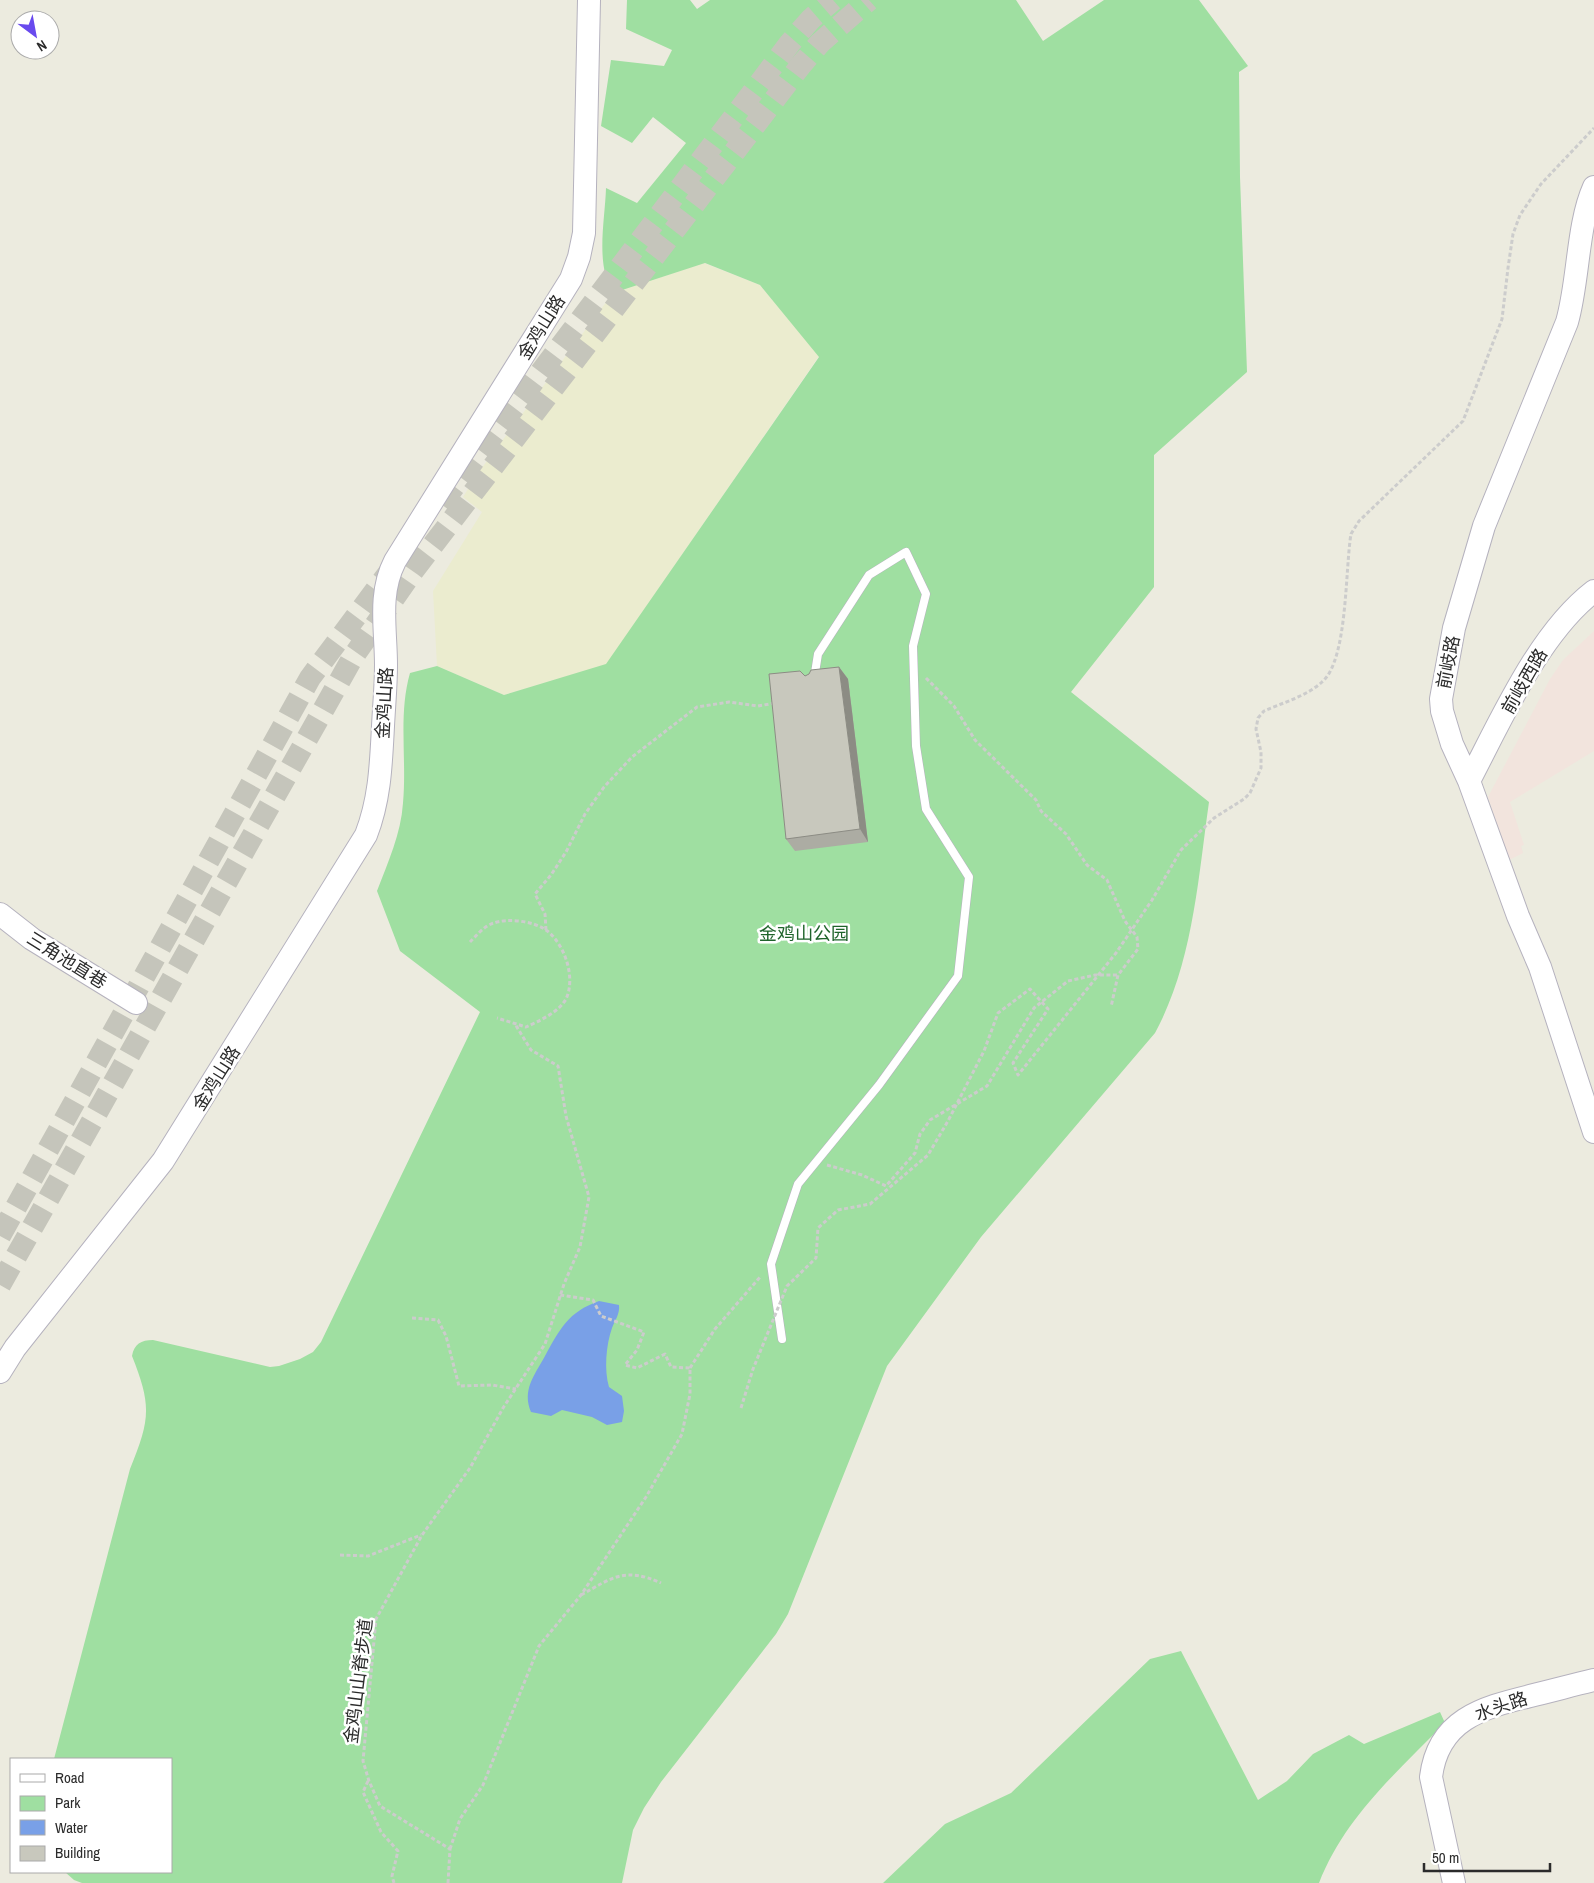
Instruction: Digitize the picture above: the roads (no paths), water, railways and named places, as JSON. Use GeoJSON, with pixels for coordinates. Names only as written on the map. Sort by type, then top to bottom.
{"type":"FeatureCollection","features":[{"type":"Feature","properties":{"kind":"street","name":"金鸡山路"},"geometry":{"type":"LineString","coordinates":[[0,1372],[5,1349],[168,1154],[366,834],[376,806],[380,776],[386,666],[384,604],[388,577],[395,561],[571,279],[580,257],[584,233],[589,0]]}},
{"type":"Feature","properties":{"kind":"street","name":"前岐路"},"geometry":{"type":"LineString","coordinates":[[1594,187],[1586,213],[1567,322],[1491,507],[1464,592],[1449,648],[1442,690],[1442,711],[1452,744],[1469,781],[1518,916],[1540,967],[1594,1132]]}},
{"type":"Feature","properties":{"kind":"street","name":"前岐西路"},"geometry":{"type":"LineString","coordinates":[[1469,781],[1547,642],[1574,608],[1594,591]]}},
{"type":"Feature","properties":{"kind":"street","name":"三角池直巷"},"geometry":{"type":"LineString","coordinates":[[0,914],[39,944],[136,1003]]}},
{"type":"Feature","properties":{"kind":"street","name":"水头路"},"geometry":{"type":"LineString","coordinates":[[1454,1883],[1431,1777],[1433,1762],[1447,1735],[1469,1717],[1491,1706],[1594,1680]]}},
{"type":"Feature","properties":{"kind":"lane"},"geometry":{"type":"LineString","coordinates":[[782,1339],[771,1264],[798,1184],[879,1086],[958,976],[969,877],[926,809],[916,746],[913,646],[926,594],[906,552],[869,575],[818,654],[814,683]]}},
{"type":"Feature","properties":{"kind":"water"},"geometry":{"type":"Polygon","coordinates":[[[599,1301],[619,1305],[618,1314],[608,1342],[606,1365],[609,1387],[622,1396],[624,1411],[622,1422],[607,1425],[592,1417],[562,1410],[551,1416],[531,1412],[528,1397],[530,1383],[555,1338],[572,1316],[588,1305],[599,1301]]]}},
{"type":"Feature","properties":{"kind":"tunnel"},"geometry":{"type":"LineString","coordinates":[[441,504],[790,43],[811,19],[833,0]]}},
{"type":"Feature","properties":{"kind":"tunnel"},"geometry":{"type":"LineString","coordinates":[[0,1285],[353,657],[413,571],[801,65],[820,43],[869,0]]}},
{"type":"Feature","properties":{"kind":"tunnel"},"geometry":{"type":"LineString","coordinates":[[0,1236],[310,678],[393,567]]}},
{"type":"Feature","properties":{"kind":"park label","name":"金鸡山公园"},"geometry":{"type":"Point","coordinates":[804,933]}}]}
